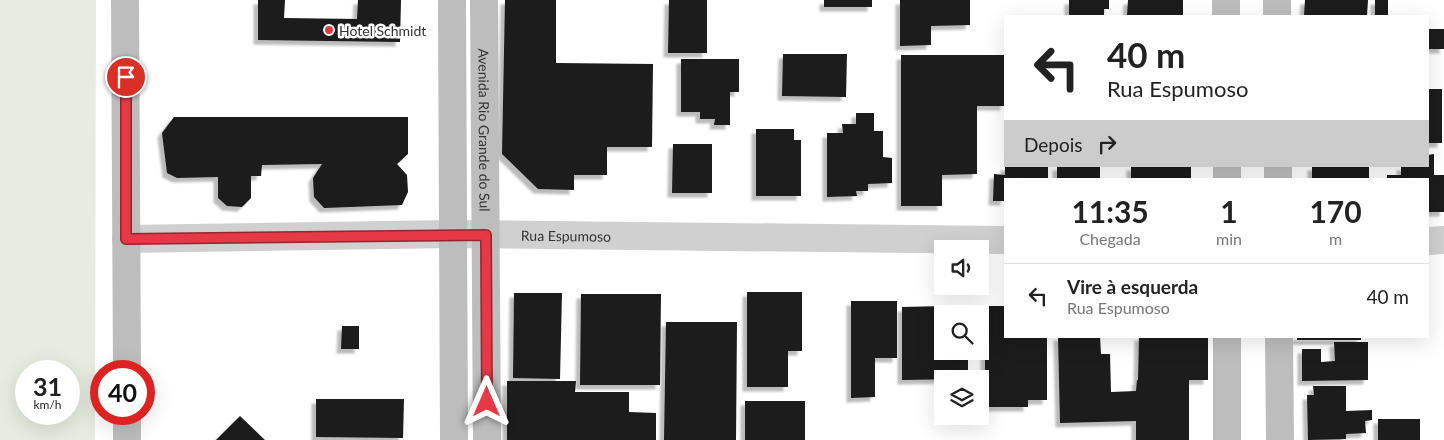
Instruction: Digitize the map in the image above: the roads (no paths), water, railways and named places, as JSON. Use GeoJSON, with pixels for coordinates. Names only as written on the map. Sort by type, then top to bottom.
{"type":"FeatureCollection","features":[{"type":"Feature","properties":{"kind":"street"},"geometry":{"type":"LineString","coordinates":[[125,0],[127,360]]}},
{"type":"Feature","properties":{"kind":"street"},"geometry":{"type":"LineString","coordinates":[[452,0],[454,440]]}},
{"type":"Feature","properties":{"kind":"street","name":"Avenida Rio Grande do Sul"},"geometry":{"type":"LineString","coordinates":[[484,0],[487,440]]}},
{"type":"Feature","properties":{"kind":"street"},"geometry":{"type":"LineString","coordinates":[[1226,0],[1226,15]]}},
{"type":"Feature","properties":{"kind":"street"},"geometry":{"type":"LineString","coordinates":[[1277,0],[1277,15]]}},
{"type":"Feature","properties":{"kind":"street","name":"Rua Espumoso"},"geometry":{"type":"LineString","coordinates":[[126,239],[453,234],[1004,240]]}},
{"type":"Feature","properties":{"kind":"street"},"geometry":{"type":"LineString","coordinates":[[1429,241],[1444,240]]}},
{"type":"Feature","properties":{"kind":"street"},"geometry":{"type":"LineString","coordinates":[[1227,338],[1227,440]]}},
{"type":"Feature","properties":{"kind":"street"},"geometry":{"type":"LineString","coordinates":[[1279,338],[1280,440]]}},
{"type":"Feature","properties":{"kind":"street"},"geometry":{"type":"LineString","coordinates":[[127,425],[127,440]]}},
{"type":"Feature","properties":{"kind":"place","name":"Hotel Schmidt"},"geometry":{"type":"Point","coordinates":[329,30]}}]}
